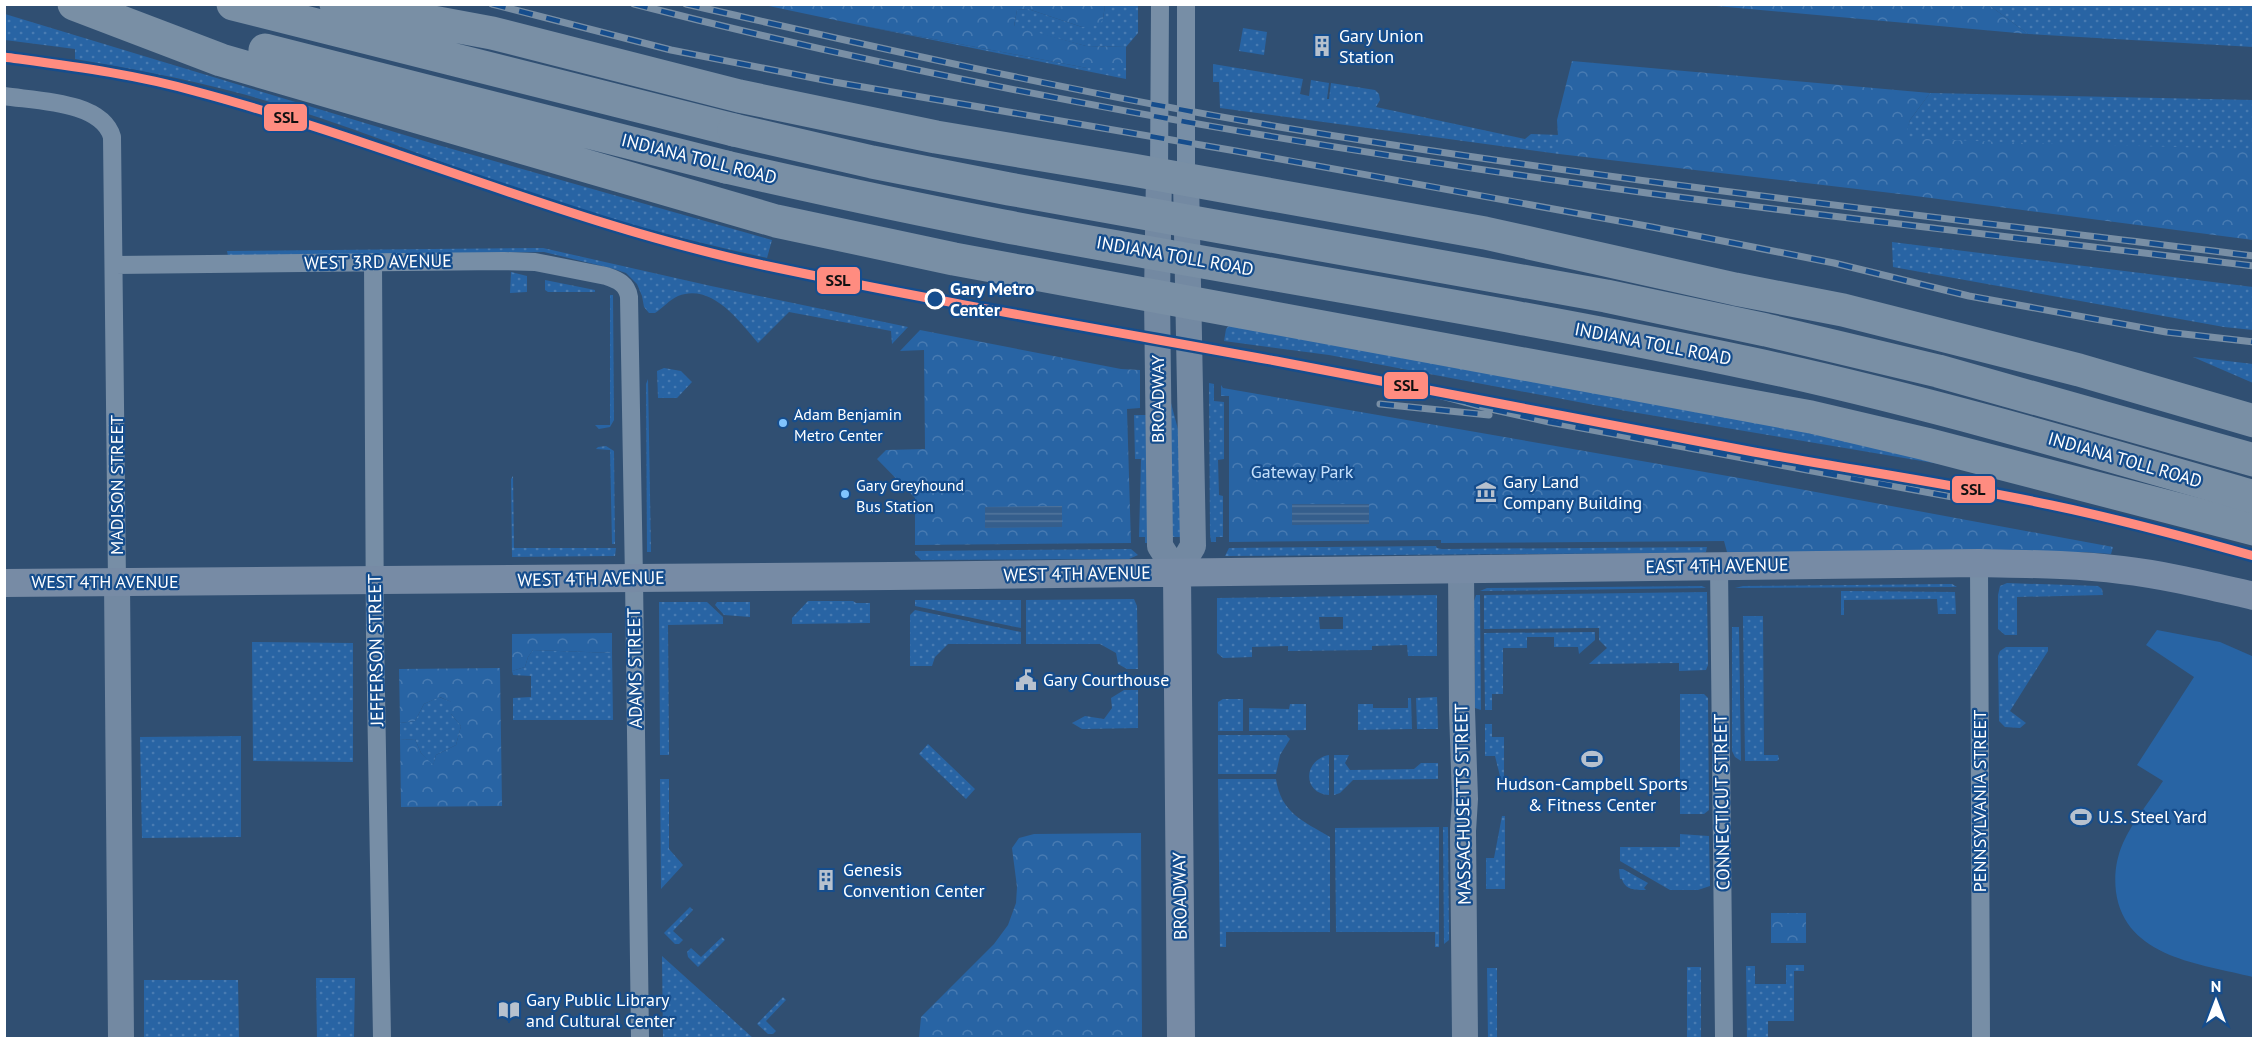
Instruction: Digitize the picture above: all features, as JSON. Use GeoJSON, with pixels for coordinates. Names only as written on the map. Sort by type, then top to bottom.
{"type":"FeatureCollection","features":[{"type":"Feature","properties":{"kind":"highway"},"geometry":{"type":"LineString","coordinates":[[74,4],[221,60],[776,221],[954,259],[1811,417],[1949,450],[2253,529]]}},
{"type":"Feature","properties":{"kind":"highway","name":"INDIANA TOLL ROAD"},"geometry":{"type":"LineString","coordinates":[[99,4],[205,35],[726,168],[1003,226],[1385,292],[1757,365],[2075,445],[2253,498]]}},
{"type":"Feature","properties":{"kind":"highway","name":"INDIANA TOLL ROAD"},"geometry":{"type":"LineString","coordinates":[[233,4],[734,130],[872,162],[1009,189],[1606,296],[1754,327],[1938,371],[2253,460]]}},
{"type":"Feature","properties":{"kind":"highway"},"geometry":{"type":"LineString","coordinates":[[336,4],[492,33],[740,96],[936,137],[1485,233],[1735,289],[1843,310],[2079,370],[2253,421]]}},
{"type":"Feature","properties":{"kind":"main road","name":"EAST 4TH AVENUE"},"geometry":{"type":"LineString","coordinates":[[1177,573],[1979,563],[2124,570],[2178,579],[2253,596]]}},
{"type":"Feature","properties":{"kind":"main road","name":"WEST 4TH AVENUE"},"geometry":{"type":"LineString","coordinates":[[4,583],[1177,573]]}},
{"type":"Feature","properties":{"kind":"main road","name":"BROADWAY"},"geometry":{"type":"LineString","coordinates":[[1177,573],[1181,1038]]}},
{"type":"Feature","properties":{"kind":"street","name":"BROADWAY"},"geometry":{"type":"LineString","coordinates":[[1160,4],[1173,177]]}},
{"type":"Feature","properties":{"kind":"street","name":"BROADWAY"},"geometry":{"type":"LineString","coordinates":[[1177,573],[1160,546],[1172,299],[1173,177],[1186,4]]}},
{"type":"Feature","properties":{"kind":"street","name":"MADISON STREET"},"geometry":{"type":"LineString","coordinates":[[4,96],[83,109],[98,117],[107,126],[112,143],[121,1038]]}},
{"type":"Feature","properties":{"kind":"street","name":"JEFFERSON STREET"},"geometry":{"type":"LineString","coordinates":[[373,262],[382,1038]]}},
{"type":"Feature","properties":{"kind":"street","name":"WEST 3RD AVENUE"},"geometry":{"type":"LineString","coordinates":[[115,265],[535,262],[615,279],[626,288],[628,297]]}},
{"type":"Feature","properties":{"kind":"street","name":"ADAMS STREET"},"geometry":{"type":"LineString","coordinates":[[628,297],[640,1038]]}},
{"type":"Feature","properties":{"kind":"street","name":"PENNSYLVANIA STREET"},"geometry":{"type":"LineString","coordinates":[[1979,563],[1981,1038]]}},
{"type":"Feature","properties":{"kind":"street","name":"CONNECTICUT STREET"},"geometry":{"type":"LineString","coordinates":[[1719,566],[1724,1038]]}},
{"type":"Feature","properties":{"kind":"street","name":"MASSACHUSETTS STREET"},"geometry":{"type":"LineString","coordinates":[[1461,569],[1462,710],[1465,758],[1464,1038]]}},
{"type":"Feature","properties":{"kind":"green space"},"geometry":{"type":"Polygon","coordinates":[[[764,5],[1105,5],[1103,19],[1099,25],[1082,27],[1028,9],[1017,10],[1014,26],[1086,46],[1126,47],[1126,68],[1087,68],[764,5]]]}},
{"type":"Feature","properties":{"kind":"green space"},"geometry":{"type":"Polygon","coordinates":[[[1105,5],[1138,5],[1138,33],[1126,47],[1086,46],[1014,27],[1017,10],[1028,9],[1082,27],[1103,19],[1105,5]]]}},
{"type":"Feature","properties":{"kind":"green space"},"geometry":{"type":"Polygon","coordinates":[[[1705,5],[1989,5],[2028,34],[1705,5]]]}},
{"type":"Feature","properties":{"kind":"green space"},"geometry":{"type":"Polygon","coordinates":[[[1989,5],[2253,5],[2253,47],[2028,34],[1989,5]]]}},
{"type":"Feature","properties":{"kind":"green space"},"geometry":{"type":"Polygon","coordinates":[[[5,14],[431,143],[772,240],[767,258],[661,233],[557,203],[317,117],[235,92],[75,59],[75,49],[5,40],[5,14]]]}},
{"type":"Feature","properties":{"kind":"green space"},"geometry":{"type":"Polygon","coordinates":[[[854,24],[1087,68],[1126,68],[1126,79],[854,24]]]}},
{"type":"Feature","properties":{"kind":"green space"},"geometry":{"type":"Polygon","coordinates":[[[1243,28],[1267,32],[1264,55],[1239,51],[1243,28]]]}},
{"type":"Feature","properties":{"kind":"green space"},"geometry":{"type":"Polygon","coordinates":[[[1572,61],[1930,93],[1910,120],[1905,138],[2253,149],[2253,240],[1900,194],[1559,154],[1557,120],[1572,61]]]}},
{"type":"Feature","properties":{"kind":"green space"},"geometry":{"type":"Polygon","coordinates":[[[1213,64],[1303,79],[1300,94],[1309,96],[1311,80],[1329,83],[1327,99],[1329,99],[1331,83],[1375,90],[1380,100],[1376,107],[1525,139],[1531,134],[1559,135],[1559,154],[1220,108],[1219,82],[1213,82],[1213,64]]]}},
{"type":"Feature","properties":{"kind":"green space"},"geometry":{"type":"Polygon","coordinates":[[[1930,93],[2253,100],[2253,240],[1897,158],[1910,120],[1930,93]]]}},
{"type":"Feature","properties":{"kind":"green space"},"geometry":{"type":"Polygon","coordinates":[[[1892,242],[2253,287],[2253,330],[2224,327],[1893,267],[1892,242]]]}},
{"type":"Feature","properties":{"kind":"green space"},"geometry":{"type":"Polygon","coordinates":[[[543,248],[908,327],[892,344],[891,331],[789,312],[758,343],[724,306],[713,299],[690,293],[678,296],[655,313],[649,313],[644,307],[637,284],[626,273],[544,252],[228,256],[227,251],[543,248]]]}},
{"type":"Feature","properties":{"kind":"green space"},"geometry":{"type":"Polygon","coordinates":[[[511,272],[527,276],[527,292],[510,293],[511,272]]]}},
{"type":"Feature","properties":{"kind":"green space"},"geometry":{"type":"Polygon","coordinates":[[[545,280],[595,290],[595,292],[548,292],[545,290],[545,280]]]}},
{"type":"Feature","properties":{"kind":"green space"},"geometry":{"type":"Polygon","coordinates":[[[610,295],[613,295],[614,420],[610,427],[599,429],[595,425],[610,425],[610,295]]]}},
{"type":"Feature","properties":{"kind":"green space"},"geometry":{"type":"Polygon","coordinates":[[[1233,321],[1490,363],[1981,471],[1626,411],[1329,355],[1224,341],[1226,329],[1233,321]]]}},
{"type":"Feature","properties":{"kind":"green space"},"geometry":{"type":"Polygon","coordinates":[[[920,330],[1121,369],[1140,370],[1140,408],[1127,409],[1131,543],[915,545],[915,498],[877,459],[886,450],[925,449],[924,350],[900,351],[920,330]]]}},
{"type":"Feature","properties":{"kind":"green space"},"geometry":{"type":"Polygon","coordinates":[[[2193,357],[2253,364],[2253,383],[2193,357]]]}},
{"type":"Feature","properties":{"kind":"green space"},"geometry":{"type":"Polygon","coordinates":[[[664,368],[681,371],[692,382],[677,398],[658,398],[657,371],[664,368]]]}},
{"type":"Feature","properties":{"kind":"green space"},"geometry":{"type":"Polygon","coordinates":[[[648,379],[651,552],[647,552],[646,384],[648,379]]]}},
{"type":"Feature","properties":{"kind":"green space"},"geometry":{"type":"Polygon","coordinates":[[[1209,383],[1214,384],[1214,401],[1224,402],[1224,459],[1218,460],[1219,495],[1223,496],[1223,537],[1216,537],[1216,542],[1211,542],[1210,534],[1209,383]]]}},
{"type":"Feature","properties":{"kind":"green space","name":"Gateway Park"},"geometry":{"type":"Polygon","coordinates":[[[1221,385],[1223,388],[1745,479],[2113,547],[2111,554],[2082,552],[1727,552],[1724,541],[1229,542],[1229,396],[1221,396],[1221,385]]]}},
{"type":"Feature","properties":{"kind":"green space"},"geometry":{"type":"Polygon","coordinates":[[[1171,403],[1180,437],[1181,537],[1171,537],[1171,403]]]}},
{"type":"Feature","properties":{"kind":"green space"},"geometry":{"type":"Polygon","coordinates":[[[1134,415],[1149,415],[1149,543],[1145,543],[1145,537],[1139,537],[1141,459],[1135,459],[1134,415]]]}},
{"type":"Feature","properties":{"kind":"green space"},"geometry":{"type":"Polygon","coordinates":[[[606,446],[614,451],[615,544],[612,544],[610,450],[596,449],[606,446]]]}},
{"type":"Feature","properties":{"kind":"green space"},"geometry":{"type":"Polygon","coordinates":[[[513,476],[514,548],[616,548],[615,556],[512,557],[511,479],[513,476]]]}},
{"type":"Feature","properties":{"kind":"green space"},"geometry":{"type":"Polygon","coordinates":[[[1436,546],[1442,549],[1707,547],[1706,552],[1702,553],[1225,556],[1229,548],[1436,546]]]}},
{"type":"Feature","properties":{"kind":"green space"},"geometry":{"type":"Polygon","coordinates":[[[1131,549],[1138,555],[1129,559],[921,560],[915,554],[915,551],[1131,549]]]}},
{"type":"Feature","properties":{"kind":"green space"},"geometry":{"type":"Polygon","coordinates":[[[2007,583],[2098,586],[2102,589],[2103,595],[2017,597],[2017,635],[2005,635],[1998,629],[1998,595],[2000,586],[2007,583]]]}},
{"type":"Feature","properties":{"kind":"green space"},"geometry":{"type":"Polygon","coordinates":[[[1952,584],[1957,587],[1735,588],[1743,586],[1952,584]]]}},
{"type":"Feature","properties":{"kind":"green space"},"geometry":{"type":"Polygon","coordinates":[[[1702,586],[1706,588],[1480,591],[1487,588],[1702,586]]]}},
{"type":"Feature","properties":{"kind":"green space"},"geometry":{"type":"Polygon","coordinates":[[[1841,591],[1955,592],[1956,614],[1938,614],[1937,599],[1844,600],[1844,615],[1841,615],[1841,591]]]}},
{"type":"Feature","properties":{"kind":"green space"},"geometry":{"type":"Polygon","coordinates":[[[1707,592],[1708,665],[1706,670],[1679,671],[1679,663],[1589,664],[1607,648],[1599,640],[1599,628],[1484,629],[1484,595],[1707,592]]]}},
{"type":"Feature","properties":{"kind":"green space"},"geometry":{"type":"Polygon","coordinates":[[[1437,595],[1437,656],[1408,656],[1407,645],[1372,646],[1372,650],[1288,651],[1288,646],[1252,647],[1252,657],[1223,658],[1217,653],[1217,598],[1437,595]],[[1319,617],[1320,629],[1343,629],[1343,617],[1319,617]]]}},
{"type":"Feature","properties":{"kind":"green space"},"geometry":{"type":"Polygon","coordinates":[[[1476,595],[1480,595],[1481,710],[1475,708],[1474,601],[1476,595]]]}},
{"type":"Feature","properties":{"kind":"green space"},"geometry":{"type":"Polygon","coordinates":[[[1134,599],[1137,606],[1138,669],[1127,669],[1118,664],[1116,653],[1100,644],[1026,644],[1026,600],[1134,599]]]}},
{"type":"Feature","properties":{"kind":"green space"},"geometry":{"type":"Polygon","coordinates":[[[915,600],[1021,600],[1021,628],[915,606],[915,600]]]}},
{"type":"Feature","properties":{"kind":"green space"},"geometry":{"type":"Polygon","coordinates":[[[808,601],[870,603],[870,623],[792,624],[792,618],[808,601]]]}},
{"type":"Feature","properties":{"kind":"green space"},"geometry":{"type":"Polygon","coordinates":[[[659,602],[707,602],[723,617],[723,624],[668,625],[669,755],[660,755],[659,602]]]}},
{"type":"Feature","properties":{"kind":"green space"},"geometry":{"type":"Polygon","coordinates":[[[717,602],[750,602],[750,617],[724,615],[715,605],[717,602]]]}},
{"type":"Feature","properties":{"kind":"green space"},"geometry":{"type":"Polygon","coordinates":[[[915,610],[1021,632],[1021,644],[948,644],[935,657],[932,666],[910,666],[910,615],[915,610]]]}},
{"type":"Feature","properties":{"kind":"green space"},"geometry":{"type":"Polygon","coordinates":[[[1743,616],[1763,616],[1764,755],[1778,755],[1777,761],[1745,761],[1743,616]]]}},
{"type":"Feature","properties":{"kind":"green space"},"geometry":{"type":"Polygon","coordinates":[[[1732,627],[1739,627],[1741,761],[1732,751],[1732,627]]]}},
{"type":"Feature","properties":{"kind":"green space"},"geometry":{"type":"Polygon","coordinates":[[[2157,630],[2220,642],[2252,656],[2253,654],[2253,977],[2211,968],[2169,954],[2150,944],[2134,931],[2122,914],[2115,879],[2119,855],[2127,835],[2163,781],[2137,765],[2194,677],[2146,645],[2157,630]]]}},
{"type":"Feature","properties":{"kind":"green space"},"geometry":{"type":"Polygon","coordinates":[[[1595,632],[1595,640],[1579,654],[1578,647],[1554,647],[1554,637],[1527,637],[1527,648],[1503,648],[1503,694],[1492,694],[1492,710],[1485,710],[1484,633],[1595,632]]]}},
{"type":"Feature","properties":{"kind":"green space"},"geometry":{"type":"Polygon","coordinates":[[[612,633],[612,653],[533,650],[525,667],[512,671],[512,634],[612,633]]]}},
{"type":"Feature","properties":{"kind":"green space"},"geometry":{"type":"Polygon","coordinates":[[[252,642],[353,643],[353,762],[253,761],[252,642]]]}},
{"type":"Feature","properties":{"kind":"green space"},"geometry":{"type":"Polygon","coordinates":[[[2006,647],[2048,647],[2048,651],[2010,711],[2026,723],[2020,728],[2005,727],[1999,721],[1998,656],[2000,651],[2006,647]]]}},
{"type":"Feature","properties":{"kind":"green space"},"geometry":{"type":"Polygon","coordinates":[[[533,650],[612,653],[613,720],[513,720],[513,698],[531,697],[531,676],[513,675],[512,671],[525,667],[533,650]]]}},
{"type":"Feature","properties":{"kind":"green space"},"geometry":{"type":"Polygon","coordinates":[[[500,668],[502,806],[401,807],[400,740],[415,739],[421,753],[433,765],[436,755],[456,745],[461,726],[451,714],[451,702],[440,697],[424,704],[415,721],[400,723],[399,669],[500,668]]]}},
{"type":"Feature","properties":{"kind":"green space"},"geometry":{"type":"Polygon","coordinates":[[[1124,690],[1138,690],[1138,728],[1082,729],[1072,723],[1085,716],[1104,719],[1112,708],[1111,698],[1124,690]]]}},
{"type":"Feature","properties":{"kind":"green space"},"geometry":{"type":"Polygon","coordinates":[[[1680,694],[1704,694],[1708,698],[1709,810],[1704,814],[1680,814],[1680,694]]]}},
{"type":"Feature","properties":{"kind":"green space"},"geometry":{"type":"Polygon","coordinates":[[[439,697],[452,702],[451,714],[461,726],[456,745],[436,755],[433,766],[421,753],[415,739],[400,740],[400,723],[415,721],[424,704],[439,697]]]}},
{"type":"Feature","properties":{"kind":"green space"},"geometry":{"type":"Polygon","coordinates":[[[1437,697],[1438,729],[1417,729],[1416,698],[1437,697]]]}},
{"type":"Feature","properties":{"kind":"green space"},"geometry":{"type":"Polygon","coordinates":[[[1408,698],[1411,698],[1412,729],[1358,730],[1358,704],[1373,704],[1373,708],[1408,708],[1408,698]]]}},
{"type":"Feature","properties":{"kind":"green space"},"geometry":{"type":"Polygon","coordinates":[[[1223,699],[1243,699],[1243,731],[1218,731],[1218,702],[1223,699]]]}},
{"type":"Feature","properties":{"kind":"green space"},"geometry":{"type":"Polygon","coordinates":[[[1290,704],[1306,704],[1306,730],[1249,731],[1249,708],[1289,709],[1290,704]]]}},
{"type":"Feature","properties":{"kind":"green space"},"geometry":{"type":"Polygon","coordinates":[[[1485,724],[1492,724],[1492,737],[1504,737],[1504,780],[1501,780],[1495,756],[1485,756],[1485,724]]]}},
{"type":"Feature","properties":{"kind":"green space"},"geometry":{"type":"Polygon","coordinates":[[[1218,735],[1286,735],[1290,739],[1280,755],[1276,774],[1218,774],[1218,735]]]}},
{"type":"Feature","properties":{"kind":"green space"},"geometry":{"type":"Polygon","coordinates":[[[241,736],[241,837],[142,838],[140,737],[241,736]]]}},
{"type":"Feature","properties":{"kind":"green space"},"geometry":{"type":"Polygon","coordinates":[[[928,744],[975,789],[966,799],[919,754],[928,744]]]}},
{"type":"Feature","properties":{"kind":"green space"},"geometry":{"type":"Polygon","coordinates":[[[1329,755],[1329,795],[1314,789],[1309,776],[1314,763],[1329,755]]]}},
{"type":"Feature","properties":{"kind":"green space"},"geometry":{"type":"Polygon","coordinates":[[[1334,755],[1349,755],[1345,763],[1350,770],[1414,769],[1421,763],[1438,763],[1438,779],[1353,780],[1340,793],[1334,795],[1334,755]]]}},
{"type":"Feature","properties":{"kind":"green space"},"geometry":{"type":"Polygon","coordinates":[[[660,779],[669,779],[669,849],[683,865],[661,889],[660,779]]]}},
{"type":"Feature","properties":{"kind":"green space"},"geometry":{"type":"Polygon","coordinates":[[[1218,779],[1276,779],[1279,791],[1288,808],[1302,821],[1330,837],[1330,932],[1226,932],[1226,947],[1220,947],[1218,779]]]}},
{"type":"Feature","properties":{"kind":"green space"},"geometry":{"type":"Polygon","coordinates":[[[1502,816],[1505,816],[1505,889],[1486,889],[1486,858],[1494,858],[1502,816]]]}},
{"type":"Feature","properties":{"kind":"green space"},"geometry":{"type":"Polygon","coordinates":[[[1439,827],[1439,947],[1435,947],[1435,932],[1336,932],[1335,828],[1439,827]]]}},
{"type":"Feature","properties":{"kind":"green space"},"geometry":{"type":"Polygon","coordinates":[[[1443,827],[1448,827],[1449,940],[1444,944],[1443,827]]]}},
{"type":"Feature","properties":{"kind":"green space"},"geometry":{"type":"Polygon","coordinates":[[[1141,833],[1142,1038],[919,1038],[921,1017],[994,944],[1008,925],[1016,903],[1017,887],[1012,848],[1019,838],[1034,834],[1141,833]]]}},
{"type":"Feature","properties":{"kind":"green space"},"geometry":{"type":"Polygon","coordinates":[[[1680,834],[1709,836],[1710,886],[1698,890],[1670,890],[1620,861],[1620,847],[1680,847],[1680,834]]]}},
{"type":"Feature","properties":{"kind":"green space"},"geometry":{"type":"Polygon","coordinates":[[[1619,869],[1648,883],[1644,888],[1646,890],[1634,889],[1625,885],[1620,879],[1619,869]]]}},
{"type":"Feature","properties":{"kind":"green space"},"geometry":{"type":"Polygon","coordinates":[[[690,907],[693,910],[673,931],[683,940],[675,944],[664,933],[690,907]]]}},
{"type":"Feature","properties":{"kind":"green space"},"geometry":{"type":"Polygon","coordinates":[[[1771,913],[1806,913],[1806,943],[1771,943],[1771,913]]]}},
{"type":"Feature","properties":{"kind":"green space"},"geometry":{"type":"Polygon","coordinates":[[[722,937],[725,940],[698,967],[688,957],[687,952],[691,948],[701,957],[722,937]]]}},
{"type":"Feature","properties":{"kind":"green space"},"geometry":{"type":"Polygon","coordinates":[[[662,956],[753,1038],[663,1038],[662,956]]]}},
{"type":"Feature","properties":{"kind":"green space"},"geometry":{"type":"Polygon","coordinates":[[[1786,965],[1804,965],[1804,971],[1794,971],[1794,1021],[1768,1021],[1768,1038],[1747,1038],[1746,966],[1755,966],[1755,984],[1786,984],[1786,965]]]}},
{"type":"Feature","properties":{"kind":"green space"},"geometry":{"type":"Polygon","coordinates":[[[1687,967],[1701,967],[1701,1038],[1687,1038],[1687,967]]]}},
{"type":"Feature","properties":{"kind":"green space"},"geometry":{"type":"Polygon","coordinates":[[[1487,968],[1497,968],[1497,1038],[1488,1038],[1487,968]]]}},
{"type":"Feature","properties":{"kind":"green space"},"geometry":{"type":"Polygon","coordinates":[[[316,978],[355,978],[354,1038],[317,1038],[316,978]]]}},
{"type":"Feature","properties":{"kind":"green space"},"geometry":{"type":"Polygon","coordinates":[[[144,980],[238,980],[239,1038],[144,1038],[144,980]]]}},
{"type":"Feature","properties":{"kind":"green space"},"geometry":{"type":"Polygon","coordinates":[[[783,997],[786,1000],[766,1021],[776,1031],[768,1034],[757,1024],[783,997]]]}},
{"type":"Feature","properties":{"kind":"shaded area"},"geometry":{"type":"Polygon","coordinates":[[[1292,504],[1369,504],[1369,524],[1292,525],[1292,504]]]}},
{"type":"Feature","properties":{"kind":"shaded area"},"geometry":{"type":"Polygon","coordinates":[[[1062,506],[1062,527],[985,528],[985,507],[1062,506]]]}},
{"type":"Feature","properties":{"kind":"railway"},"geometry":{"type":"LineString","coordinates":[[492,4],[671,50],[834,82],[1236,151],[1652,227],[1834,263],[1969,296],[2166,332],[2254,342]]}},
{"type":"Feature","properties":{"kind":"railway"},"geometry":{"type":"LineString","coordinates":[[634,4],[759,35],[1011,89],[1392,156],[1647,193],[2254,266]]}},
{"type":"Feature","properties":{"kind":"railway"},"geometry":{"type":"LineString","coordinates":[[686,4],[1071,88],[1304,131],[1659,183],[2254,256]]}},
{"type":"Feature","properties":{"kind":"railway"},"geometry":{"type":"LineString","coordinates":[[1385,381],[1549,422],[1974,501]]}},
{"type":"Feature","properties":{"kind":"railway"},"geometry":{"type":"LineString","coordinates":[[1380,404],[1489,415]]}},
{"type":"Feature","properties":{"kind":"transit line","name":"SSL"},"geometry":{"type":"LineString","coordinates":[[4,57],[126,75],[198,92],[269,112],[620,228],[763,265],[1791,459],[2014,497],[2127,522],[2254,556]]}},
{"type":"Feature","properties":{"kind":"place","name":"Gary Union Station"},"geometry":{"type":"Point","coordinates":[1322,46]}},
{"type":"Feature","properties":{"kind":"place","name":"Gary Metro Center"},"geometry":{"type":"Point","coordinates":[935,299]}},
{"type":"Feature","properties":{"kind":"place","name":"Adam Benjamin Metro Center"},"geometry":{"type":"Point","coordinates":[783,423]}},
{"type":"Feature","properties":{"kind":"place","name":"Gary Land Company Building"},"geometry":{"type":"Point","coordinates":[1486,492]}},
{"type":"Feature","properties":{"kind":"place","name":"Gary Greyhound Bus Station"},"geometry":{"type":"Point","coordinates":[845,494]}},
{"type":"Feature","properties":{"kind":"place","name":"Gary Courthouse"},"geometry":{"type":"Point","coordinates":[1026,680]}},
{"type":"Feature","properties":{"kind":"place","name":"Hudson-Campbell Sports & Fitness Center"},"geometry":{"type":"Point","coordinates":[1592,759]}},
{"type":"Feature","properties":{"kind":"place","name":"U.S. Steel Yard"},"geometry":{"type":"Point","coordinates":[2081,817]}},
{"type":"Feature","properties":{"kind":"place","name":"Genesis Convention Center"},"geometry":{"type":"Point","coordinates":[826,880]}},
{"type":"Feature","properties":{"kind":"place","name":"Gary Public Library and Cultural Center"},"geometry":{"type":"Point","coordinates":[509,1010]}}]}
